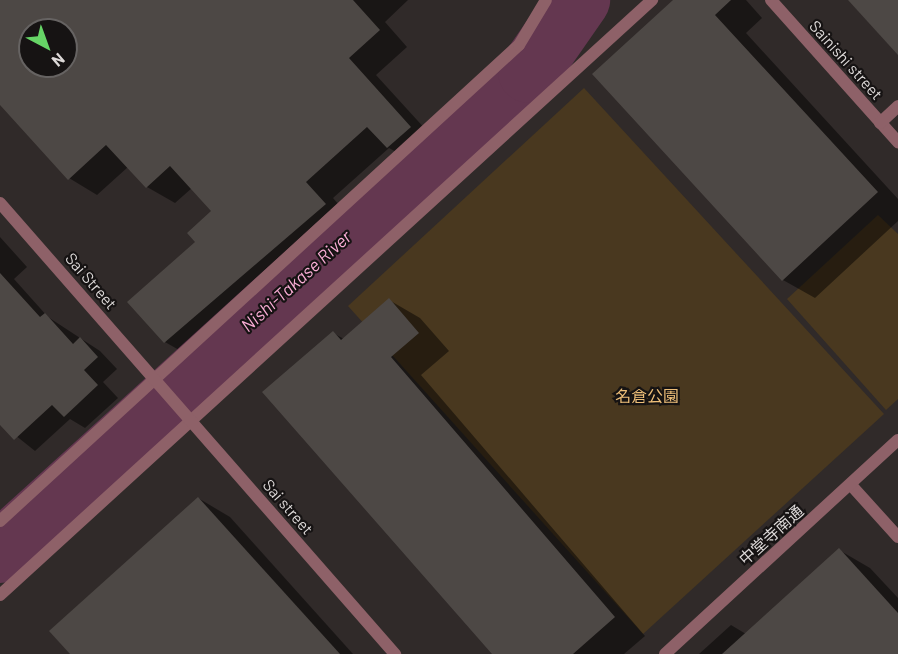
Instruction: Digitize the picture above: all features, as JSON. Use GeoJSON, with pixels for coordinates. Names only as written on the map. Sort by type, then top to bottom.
{"type":"FeatureCollection","features":[{"type":"Feature","properties":{"kind":"street"},"geometry":{"type":"LineString","coordinates":[[0,521],[519,45],[546,0]]}},
{"type":"Feature","properties":{"kind":"street"},"geometry":{"type":"LineString","coordinates":[[0,595],[187,416],[652,0]]}},
{"type":"Feature","properties":{"kind":"street","name":"Sainishi street"},"geometry":{"type":"LineString","coordinates":[[771,0],[898,142]]}},
{"type":"Feature","properties":{"kind":"street"},"geometry":{"type":"LineString","coordinates":[[880,123],[898,106]]}},
{"type":"Feature","properties":{"kind":"street","name":"Sai Street"},"geometry":{"type":"LineString","coordinates":[[0,203],[156,380]]}},
{"type":"Feature","properties":{"kind":"street","name":"Sai street"},"geometry":{"type":"LineString","coordinates":[[156,380],[394,654]]}},
{"type":"Feature","properties":{"kind":"street","name":"中堂寺南通"},"geometry":{"type":"LineString","coordinates":[[665,654],[898,440]]}},
{"type":"Feature","properties":{"kind":"street"},"geometry":{"type":"LineString","coordinates":[[851,484],[898,537]]}},
{"type":"Feature","properties":{"kind":"green space","name":"名倉公園"},"geometry":{"type":"Polygon","coordinates":[[[584,88],[884,414],[643,634],[348,306],[584,88]]]}},
{"type":"Feature","properties":{"kind":"green space"},"geometry":{"type":"Polygon","coordinates":[[[878,215],[898,234],[898,399],[886,410],[787,299],[878,215]]]}},
{"type":"Feature","properties":{"kind":"building"},"geometry":{"type":"Polygon","coordinates":[[[0,0],[353,0],[380,30],[349,58],[411,127],[387,148],[367,127],[306,182],[326,204],[164,343],[127,302],[195,242],[187,233],[211,211],[170,166],[146,188],[106,145],[68,180],[0,105],[0,0]]]}},
{"type":"Feature","properties":{"kind":"building"},"geometry":{"type":"Polygon","coordinates":[[[673,0],[731,0],[715,15],[878,192],[782,281],[592,74],[673,0]]]}},
{"type":"Feature","properties":{"kind":"building"},"geometry":{"type":"Polygon","coordinates":[[[848,0],[898,0],[898,55],[848,0]]]}},
{"type":"Feature","properties":{"kind":"building"},"geometry":{"type":"Polygon","coordinates":[[[0,273],[40,317],[45,313],[73,344],[80,337],[98,357],[84,370],[98,385],[64,417],[52,405],[14,440],[0,425],[0,273]]]}},
{"type":"Feature","properties":{"kind":"building"},"geometry":{"type":"Polygon","coordinates":[[[389,298],[419,333],[391,357],[615,617],[573,654],[492,654],[262,392],[333,331],[341,340],[389,298]]]}},
{"type":"Feature","properties":{"kind":"building"},"geometry":{"type":"Polygon","coordinates":[[[198,497],[340,654],[70,654],[49,631],[198,497]]]}},
{"type":"Feature","properties":{"kind":"building"},"geometry":{"type":"Polygon","coordinates":[[[839,548],[898,613],[898,654],[722,654],[839,548]]]}},
{"type":"Feature","properties":{"kind":"waterway","name":"Nishi-Takase River"},"geometry":{"type":"LineString","coordinates":[[0,552],[529,72],[579,0]]}},
{"type":"Feature","properties":{"kind":"waterway"},"geometry":{"type":"LineString","coordinates":[[441,175],[449,142]]}},
{"type":"Feature","properties":{"kind":"waterway"},"geometry":{"type":"LineString","coordinates":[[100,485],[108,451]]}}]}
